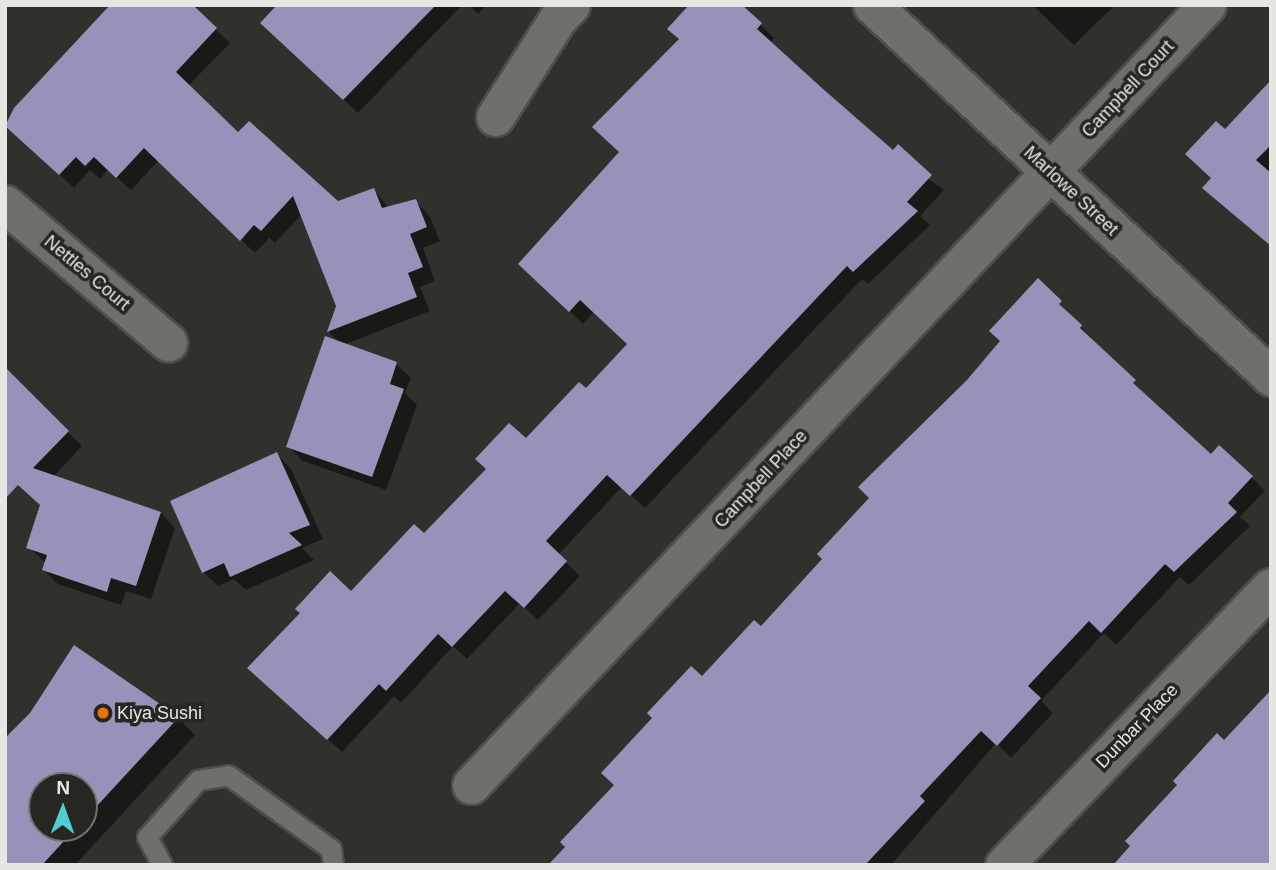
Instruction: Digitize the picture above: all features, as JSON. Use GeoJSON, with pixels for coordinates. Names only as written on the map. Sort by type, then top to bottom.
{"type":"FeatureCollection","features":[{"type":"Feature","properties":{"kind":"street"},"geometry":{"type":"LineString","coordinates":[[495,117],[558,18],[571,5]]}},
{"type":"Feature","properties":{"kind":"street","name":"Marlowe Street"},"geometry":{"type":"LineString","coordinates":[[872,5],[1271,377]]}},
{"type":"Feature","properties":{"kind":"street","name":"Campbell Court"},"geometry":{"type":"LineString","coordinates":[[1050,172],[1206,5]]}},
{"type":"Feature","properties":{"kind":"street","name":"Campbell Place"},"geometry":{"type":"LineString","coordinates":[[471,785],[1050,172]]}},
{"type":"Feature","properties":{"kind":"street","name":"Nettles Court"},"geometry":{"type":"LineString","coordinates":[[5,204],[168,342]]}},
{"type":"Feature","properties":{"kind":"street","name":"Dunbar Place"},"geometry":{"type":"LineString","coordinates":[[1004,865],[1271,587]]}},
{"type":"Feature","properties":{"kind":"lane"},"geometry":{"type":"LineString","coordinates":[[162,865],[147,838],[198,780],[228,775],[331,849],[333,865]]}},
{"type":"Feature","properties":{"kind":"building"},"geometry":{"type":"Polygon","coordinates":[[[110,5],[193,5],[217,28],[176,72],[238,132],[249,121],[338,201],[374,188],[382,208],[416,199],[427,227],[410,234],[423,267],[408,273],[417,297],[327,332],[336,306],[293,196],[261,231],[254,225],[240,241],[144,148],[116,178],[94,157],[85,166],[76,157],[59,175],[5,126],[14,108],[110,5]]]}},
{"type":"Feature","properties":{"kind":"building"},"geometry":{"type":"Polygon","coordinates":[[[277,5],[436,5],[343,100],[260,23],[277,5]]]}},
{"type":"Feature","properties":{"kind":"building"},"geometry":{"type":"Polygon","coordinates":[[[689,5],[742,5],[762,23],[757,29],[823,89],[893,150],[898,144],[932,175],[907,202],[918,211],[853,272],[847,266],[630,496],[607,475],[546,541],[567,561],[524,608],[505,591],[452,647],[438,634],[386,691],[379,684],[327,740],[247,668],[300,613],[295,609],[330,571],[351,591],[414,524],[424,533],[486,469],[475,459],[509,423],[526,438],[579,382],[586,388],[627,344],[580,300],[569,312],[518,264],[619,152],[592,127],[679,39],[667,29],[689,5]]]}},
{"type":"Feature","properties":{"kind":"building"},"geometry":{"type":"Polygon","coordinates":[[[1271,80],[1271,145],[1256,160],[1271,173],[1271,246],[1202,188],[1211,178],[1185,154],[1216,121],[1225,129],[1271,80]]]}},
{"type":"Feature","properties":{"kind":"building"},"geometry":{"type":"Polygon","coordinates":[[[1038,278],[1062,301],[1059,304],[1082,325],[1080,328],[1136,380],[1133,383],[1211,454],[1219,445],[1253,476],[1228,503],[1237,512],[1174,572],[1165,564],[1101,633],[1089,621],[1028,686],[1041,698],[997,746],[981,731],[920,796],[925,801],[865,865],[548,865],[565,847],[560,842],[614,785],[601,773],[652,718],[647,713],[691,666],[702,676],[754,620],[761,626],[822,559],[817,554],[869,498],[858,487],[967,380],[1000,341],[989,331],[1038,278]]]}},
{"type":"Feature","properties":{"kind":"building"},"geometry":{"type":"Polygon","coordinates":[[[325,336],[397,362],[390,384],[404,389],[372,477],[286,447],[325,336]]]}},
{"type":"Feature","properties":{"kind":"building"},"geometry":{"type":"Polygon","coordinates":[[[5,367],[69,431],[33,468],[161,512],[136,586],[111,578],[107,592],[42,570],[47,555],[26,548],[40,505],[18,485],[5,499],[5,367]]]}},
{"type":"Feature","properties":{"kind":"building"},"geometry":{"type":"Polygon","coordinates":[[[277,452],[310,525],[289,533],[302,545],[230,577],[224,563],[202,573],[170,501],[277,452]]]}},
{"type":"Feature","properties":{"kind":"building"},"geometry":{"type":"Polygon","coordinates":[[[74,645],[179,717],[98,805],[98,772],[28,772],[28,842],[63,842],[42,865],[5,865],[5,738],[30,713],[74,645]]]}},
{"type":"Feature","properties":{"kind":"building"},"geometry":{"type":"Polygon","coordinates":[[[1271,690],[1271,865],[1113,865],[1130,846],[1125,841],[1177,785],[1173,781],[1217,733],[1224,740],[1271,690]]]}},
{"type":"Feature","properties":{"kind":"place","name":"Kiya Sushi"},"geometry":{"type":"Point","coordinates":[103,713]}}]}
